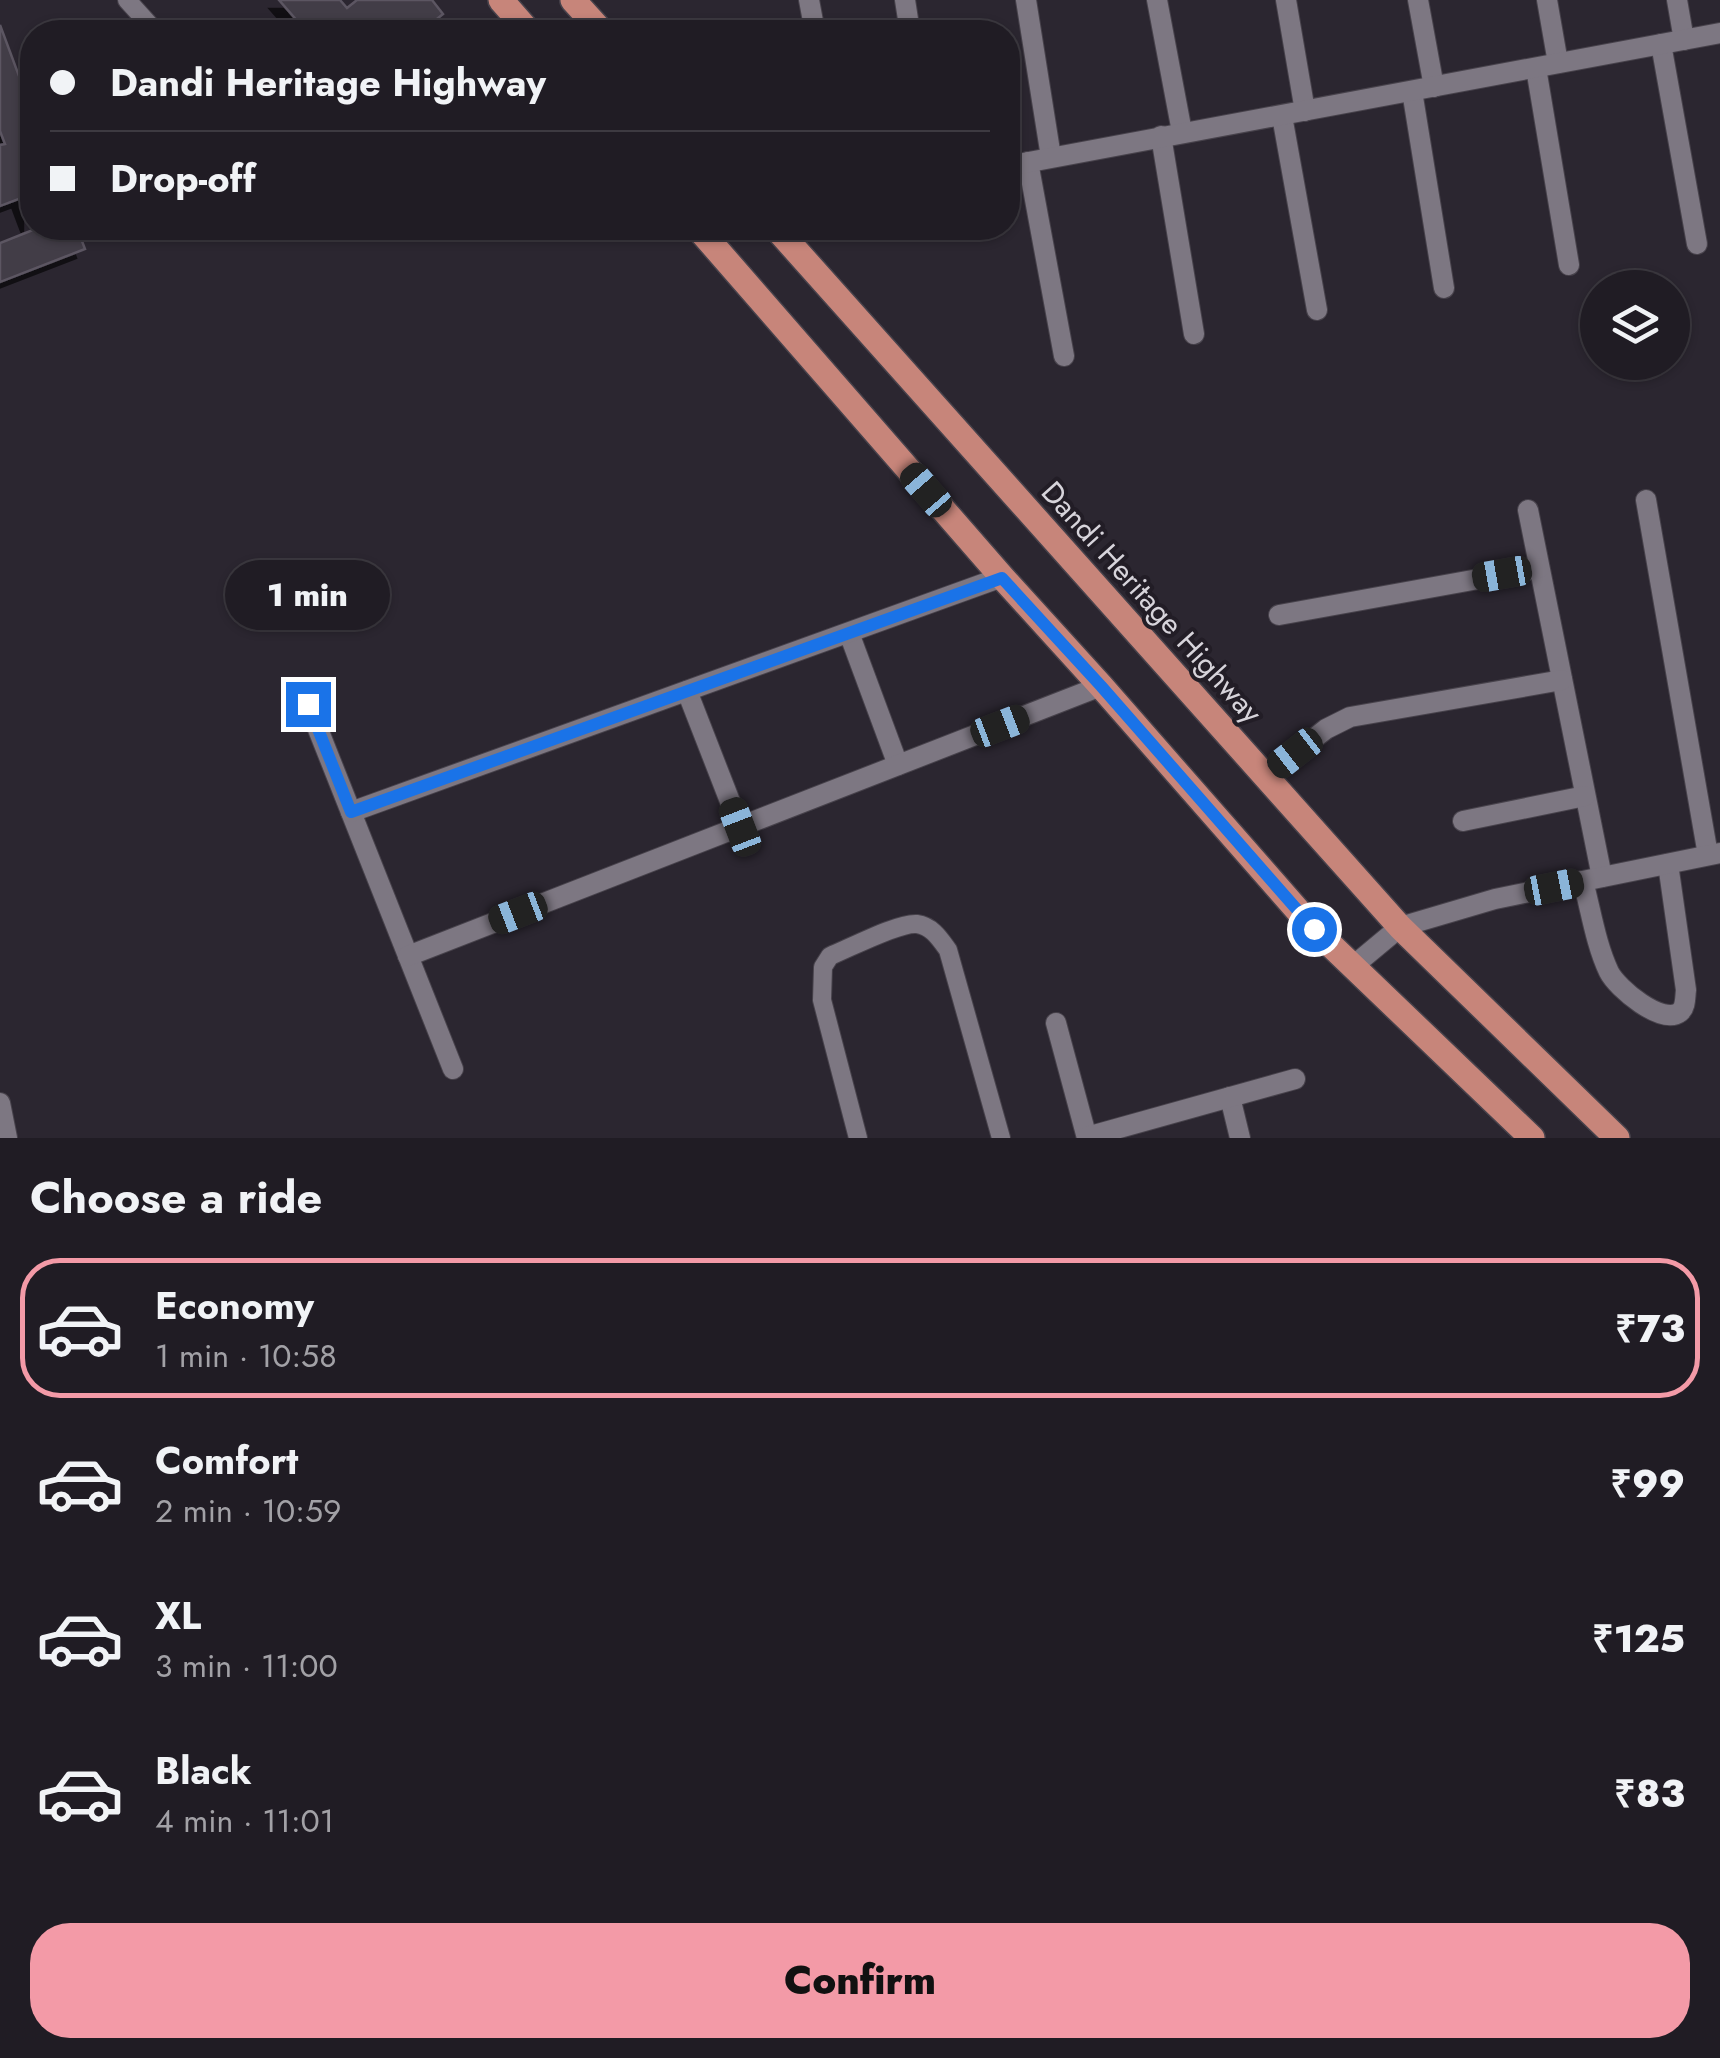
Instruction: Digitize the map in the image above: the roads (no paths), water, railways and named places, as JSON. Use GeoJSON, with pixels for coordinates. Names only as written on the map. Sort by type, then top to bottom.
{"type":"FeatureCollection","features":[{"type":"Feature","properties":{"kind":"main road"},"geometry":{"type":"LineString","coordinates":[[500,0],[518,20]]}},
{"type":"Feature","properties":{"kind":"main road"},"geometry":{"type":"LineString","coordinates":[[573,0],[591,20]]}},
{"type":"Feature","properties":{"kind":"main road"},"geometry":{"type":"LineString","coordinates":[[708,240],[1314,929],[1532,1138]]}},
{"type":"Feature","properties":{"kind":"main road","name":"Dandi Heritage Highway"},"geometry":{"type":"LineString","coordinates":[[787,240],[1400,927],[1617,1138]]}},
{"type":"Feature","properties":{"kind":"street"},"geometry":{"type":"LineString","coordinates":[[1026,0],[1050,158]]}},
{"type":"Feature","properties":{"kind":"street"},"geometry":{"type":"LineString","coordinates":[[1157,0],[1194,334]]}},
{"type":"Feature","properties":{"kind":"street"},"geometry":{"type":"LineString","coordinates":[[1286,0],[1305,111]]}},
{"type":"Feature","properties":{"kind":"street"},"geometry":{"type":"LineString","coordinates":[[1418,0],[1434,86]]}},
{"type":"Feature","properties":{"kind":"street"},"geometry":{"type":"LineString","coordinates":[[1548,0],[1558,64]]}},
{"type":"Feature","properties":{"kind":"street"},"geometry":{"type":"LineString","coordinates":[[1677,0],[1684,40]]}},
{"type":"Feature","properties":{"kind":"street"},"geometry":{"type":"LineString","coordinates":[[1020,164],[1720,33]]}},
{"type":"Feature","properties":{"kind":"street"},"geometry":{"type":"LineString","coordinates":[[1662,44],[1698,244]]}},
{"type":"Feature","properties":{"kind":"street"},"geometry":{"type":"LineString","coordinates":[[1536,68],[1569,265]]}},
{"type":"Feature","properties":{"kind":"street"},"geometry":{"type":"LineString","coordinates":[[1412,91],[1444,288]]}},
{"type":"Feature","properties":{"kind":"street"},"geometry":{"type":"LineString","coordinates":[[1282,116],[1317,310]]}},
{"type":"Feature","properties":{"kind":"street"},"geometry":{"type":"LineString","coordinates":[[1020,172],[1064,356]]}},
{"type":"Feature","properties":{"kind":"street"},"geometry":{"type":"LineString","coordinates":[[1352,967],[1400,927],[1495,899],[1714,854],[1646,500]]}},
{"type":"Feature","properties":{"kind":"street"},"geometry":{"type":"LineString","coordinates":[[1528,510],[1585,796],[1592,880],[1612,977],[1630,997],[1662,1014],[1674,1015],[1685,1004],[1686,990],[1668,864]]}},
{"type":"Feature","properties":{"kind":"street"},"geometry":{"type":"LineString","coordinates":[[1278,615],[1539,568]]}},
{"type":"Feature","properties":{"kind":"street"},"geometry":{"type":"LineString","coordinates":[[351,812],[1002,578]]}},
{"type":"Feature","properties":{"kind":"street"},"geometry":{"type":"LineString","coordinates":[[849,633],[898,765]]}},
{"type":"Feature","properties":{"kind":"street"},"geometry":{"type":"LineString","coordinates":[[1265,777],[1326,730],[1350,717],[1562,680]]}},
{"type":"Feature","properties":{"kind":"street"},"geometry":{"type":"LineString","coordinates":[[408,956],[1101,686]]}},
{"type":"Feature","properties":{"kind":"street"},"geometry":{"type":"LineString","coordinates":[[688,691],[740,827]]}},
{"type":"Feature","properties":{"kind":"street"},"geometry":{"type":"LineString","coordinates":[[308,704],[453,1069]]}},
{"type":"Feature","properties":{"kind":"street"},"geometry":{"type":"LineString","coordinates":[[1463,821],[1585,796]]}},
{"type":"Feature","properties":{"kind":"street"},"geometry":{"type":"LineString","coordinates":[[1056,1022],[1087,1138],[1295,1079]]}},
{"type":"Feature","properties":{"kind":"street"},"geometry":{"type":"LineString","coordinates":[[1230,1097],[1240,1138]]}},
{"type":"Feature","properties":{"kind":"street"},"geometry":{"type":"LineString","coordinates":[[0,1103],[7,1138]]}},
{"type":"Feature","properties":{"kind":"lane"},"geometry":{"type":"LineString","coordinates":[[128,0],[146,20]]}},
{"type":"Feature","properties":{"kind":"lane"},"geometry":{"type":"LineString","coordinates":[[858,1138],[822,1000],[823,967],[830,956],[904,925],[920,924],[936,933],[948,950],[1001,1138]]}}]}
